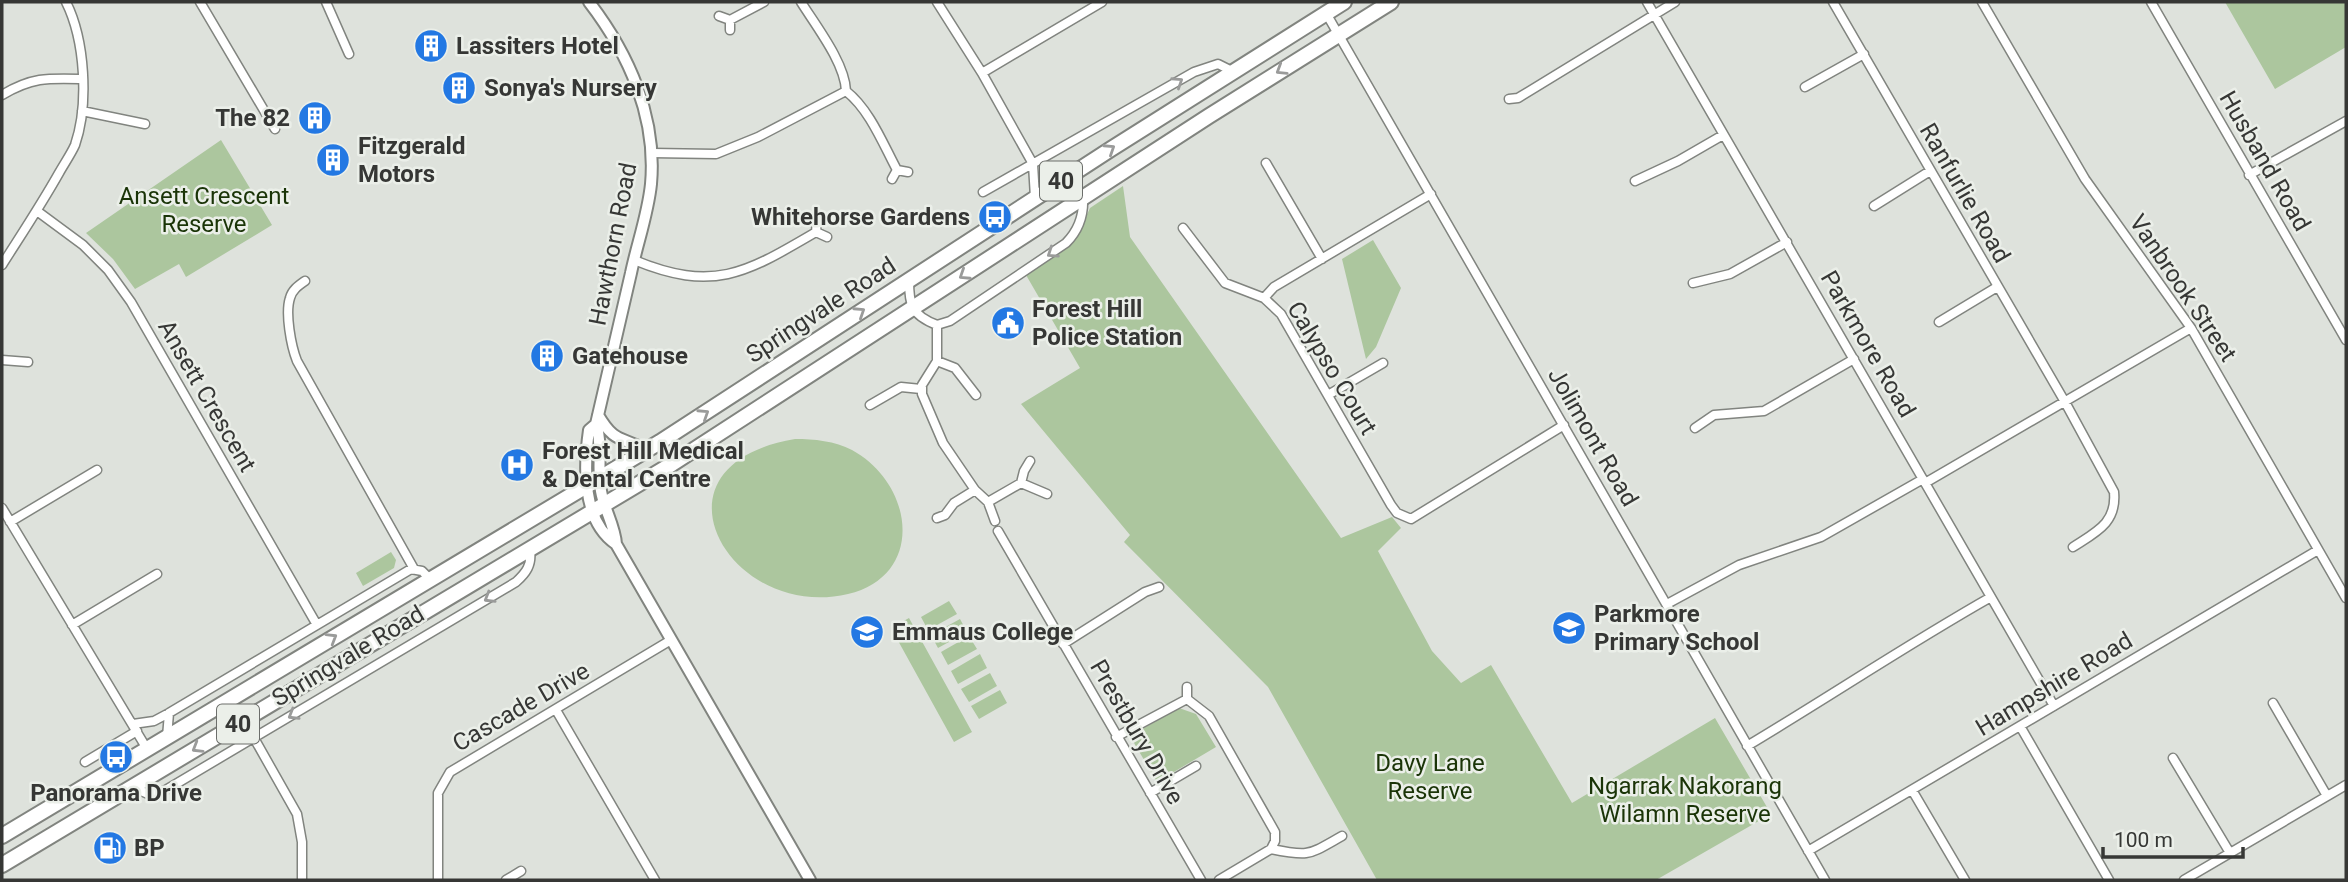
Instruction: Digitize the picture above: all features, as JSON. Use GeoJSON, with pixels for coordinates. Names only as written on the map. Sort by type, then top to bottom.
{"type":"FeatureCollection","features":[{"type":"Feature","properties":{"kind":"highway","name":"Springvale Road"},"geometry":{"type":"LineString","coordinates":[[2,836],[594,483],[1343,2]]}},
{"type":"Feature","properties":{"kind":"highway","name":"Springvale Road"},"geometry":{"type":"LineString","coordinates":[[2,865],[530,551],[720,434],[1083,197],[1391,2]]}},
{"type":"Feature","properties":{"kind":"main road","name":"Hawthorn Road"},"geometry":{"type":"LineString","coordinates":[[589,2],[623,54],[637,83],[649,126],[652,153],[649,195],[597,419],[589,430],[586,468],[594,483],[599,509],[615,534],[616,544],[810,880]]}},
{"type":"Feature","properties":{"kind":"main road"},"geometry":{"type":"LineString","coordinates":[[597,419],[615,438],[646,450]]}},
{"type":"Feature","properties":{"kind":"street"},"geometry":{"type":"LineString","coordinates":[[2,265],[37,211],[74,145],[82,111],[82,79],[79,39],[66,2]]}},
{"type":"Feature","properties":{"kind":"street"},"geometry":{"type":"LineString","coordinates":[[200,2],[275,129]]}},
{"type":"Feature","properties":{"kind":"street"},"geometry":{"type":"LineString","coordinates":[[326,2],[349,54]]}},
{"type":"Feature","properties":{"kind":"street"},"geometry":{"type":"LineString","coordinates":[[719,16],[730,25],[764,2]]}},
{"type":"Feature","properties":{"kind":"street"},"geometry":{"type":"LineString","coordinates":[[802,2],[846,81],[846,92]]}},
{"type":"Feature","properties":{"kind":"street"},"geometry":{"type":"LineString","coordinates":[[937,2],[982,73],[1033,164],[1035,198]]}},
{"type":"Feature","properties":{"kind":"street"},"geometry":{"type":"LineString","coordinates":[[982,73],[1102,2]]}},
{"type":"Feature","properties":{"kind":"street","name":"Parkmore Road"},"geometry":{"type":"LineString","coordinates":[[1647,2],[2054,706]]}},
{"type":"Feature","properties":{"kind":"street"},"geometry":{"type":"LineString","coordinates":[[1509,99],[1518,97],[1675,2]]}},
{"type":"Feature","properties":{"kind":"street","name":"Ranfurlie Road"},"geometry":{"type":"LineString","coordinates":[[1833,2],[2065,402],[2114,492],[2115,506],[2112,516],[2097,531],[2073,547]]}},
{"type":"Feature","properties":{"kind":"street","name":"Vanbrook Street"},"geometry":{"type":"LineString","coordinates":[[1982,2],[2085,178],[2191,328],[2346,598]]}},
{"type":"Feature","properties":{"kind":"street","name":"Husband Road"},"geometry":{"type":"LineString","coordinates":[[2151,2],[2346,340]]}},
{"type":"Feature","properties":{"kind":"street","name":"Jolimont Road"},"geometry":{"type":"LineString","coordinates":[[1326,13],[1825,880]]}},
{"type":"Feature","properties":{"kind":"street"},"geometry":{"type":"LineString","coordinates":[[1805,87],[1864,54]]}},
{"type":"Feature","properties":{"kind":"street"},"geometry":{"type":"LineString","coordinates":[[983,192],[1198,70],[1218,64],[1232,71]]}},
{"type":"Feature","properties":{"kind":"street"},"geometry":{"type":"LineString","coordinates":[[2,95],[24,82],[47,78],[82,79]]}},
{"type":"Feature","properties":{"kind":"street"},"geometry":{"type":"LineString","coordinates":[[652,153],[716,154],[758,137],[846,92]]}},
{"type":"Feature","properties":{"kind":"street"},"geometry":{"type":"LineString","coordinates":[[846,92],[856,99],[864,111],[897,170]]}},
{"type":"Feature","properties":{"kind":"street"},"geometry":{"type":"LineString","coordinates":[[82,111],[145,124]]}},
{"type":"Feature","properties":{"kind":"street"},"geometry":{"type":"LineString","coordinates":[[2249,175],[2346,121]]}},
{"type":"Feature","properties":{"kind":"street"},"geometry":{"type":"LineString","coordinates":[[1635,181],[1678,161],[1723,135]]}},
{"type":"Feature","properties":{"kind":"street"},"geometry":{"type":"LineString","coordinates":[[1266,163],[1322,258]]}},
{"type":"Feature","properties":{"kind":"street"},"geometry":{"type":"LineString","coordinates":[[897,170],[908,172]]}},
{"type":"Feature","properties":{"kind":"street"},"geometry":{"type":"LineString","coordinates":[[892,179],[897,170]]}},
{"type":"Feature","properties":{"kind":"street"},"geometry":{"type":"LineString","coordinates":[[1874,206],[1930,171]]}},
{"type":"Feature","properties":{"kind":"street"},"geometry":{"type":"LineString","coordinates":[[1264,298],[1274,287],[1431,194]]}},
{"type":"Feature","properties":{"kind":"street"},"geometry":{"type":"LineString","coordinates":[[909,280],[912,308],[922,318],[937,325],[945,324],[1066,243],[1077,229],[1083,209],[1083,197]]}},
{"type":"Feature","properties":{"kind":"street","name":"Ansett Crescent"},"geometry":{"type":"LineString","coordinates":[[37,211],[83,245],[108,270],[131,302],[317,625]]}},
{"type":"Feature","properties":{"kind":"street"},"geometry":{"type":"LineString","coordinates":[[817,219],[817,232]]}},
{"type":"Feature","properties":{"kind":"street","name":"Calypso Court"},"geometry":{"type":"LineString","coordinates":[[1183,229],[1225,283],[1264,298],[1281,314],[1397,513],[1410,519],[1564,425]]}},
{"type":"Feature","properties":{"kind":"street"},"geometry":{"type":"LineString","coordinates":[[634,260],[690,277],[724,275],[756,267],[817,232]]}},
{"type":"Feature","properties":{"kind":"street"},"geometry":{"type":"LineString","coordinates":[[817,232],[828,237]]}},
{"type":"Feature","properties":{"kind":"street"},"geometry":{"type":"LineString","coordinates":[[1693,283],[1730,274],[1787,242]]}},
{"type":"Feature","properties":{"kind":"street"},"geometry":{"type":"LineString","coordinates":[[305,281],[295,289],[289,307],[293,350],[297,361],[414,569]]}},
{"type":"Feature","properties":{"kind":"street"},"geometry":{"type":"LineString","coordinates":[[1939,322],[1997,288]]}},
{"type":"Feature","properties":{"kind":"street"},"geometry":{"type":"LineString","coordinates":[[2337,324],[2346,319]]}},
{"type":"Feature","properties":{"kind":"street"},"geometry":{"type":"LineString","coordinates":[[937,325],[937,361],[922,389],[927,409],[938,433],[975,490],[988,502],[995,521]]}},
{"type":"Feature","properties":{"kind":"street"},"geometry":{"type":"LineString","coordinates":[[1667,604],[1739,565],[1821,537],[2065,402],[2191,328]]}},
{"type":"Feature","properties":{"kind":"street"},"geometry":{"type":"LineString","coordinates":[[1695,428],[1714,415],[1764,411],[1854,359]]}},
{"type":"Feature","properties":{"kind":"street"},"geometry":{"type":"LineString","coordinates":[[2,360],[28,362]]}},
{"type":"Feature","properties":{"kind":"street"},"geometry":{"type":"LineString","coordinates":[[937,361],[955,368],[976,395]]}},
{"type":"Feature","properties":{"kind":"street"},"geometry":{"type":"LineString","coordinates":[[1328,395],[1383,363]]}},
{"type":"Feature","properties":{"kind":"street"},"geometry":{"type":"LineString","coordinates":[[870,405],[901,387],[922,389]]}},
{"type":"Feature","properties":{"kind":"street"},"geometry":{"type":"LineString","coordinates":[[988,502],[1021,483],[1030,461]]}},
{"type":"Feature","properties":{"kind":"street"},"geometry":{"type":"LineString","coordinates":[[10,522],[97,470]]}},
{"type":"Feature","properties":{"kind":"street"},"geometry":{"type":"LineString","coordinates":[[1021,483],[1047,494]]}},
{"type":"Feature","properties":{"kind":"street"},"geometry":{"type":"LineString","coordinates":[[937,518],[945,515],[954,503],[975,490]]}},
{"type":"Feature","properties":{"kind":"street"},"geometry":{"type":"LineString","coordinates":[[2,508],[148,749]]}},
{"type":"Feature","properties":{"kind":"street","name":"Prestbury Drive"},"geometry":{"type":"LineString","coordinates":[[998,531],[1201,880]]}},
{"type":"Feature","properties":{"kind":"street","name":"Hampshire Road"},"geometry":{"type":"LineString","coordinates":[[1808,851],[2318,550]]}},
{"type":"Feature","properties":{"kind":"street","name":"Springvale Road"},"geometry":{"type":"LineString","coordinates":[[132,787],[148,794],[164,791],[254,738],[516,582],[528,568],[530,551]]}},
{"type":"Feature","properties":{"kind":"street","name":"Springvale Road"},"geometry":{"type":"LineString","coordinates":[[85,762],[135,728],[169,713],[414,569],[425,573],[431,580]]}},
{"type":"Feature","properties":{"kind":"street"},"geometry":{"type":"LineString","coordinates":[[72,625],[157,574]]}},
{"type":"Feature","properties":{"kind":"street"},"geometry":{"type":"LineString","coordinates":[[1063,644],[1144,592],[1159,587]]}},
{"type":"Feature","properties":{"kind":"street"},"geometry":{"type":"LineString","coordinates":[[1747,746],[1901,649],[1991,597]]}},
{"type":"Feature","properties":{"kind":"street","name":"Cascade Drive"},"geometry":{"type":"LineString","coordinates":[[438,880],[438,793],[445,778],[457,767],[671,640]]}},
{"type":"Feature","properties":{"kind":"street"},"geometry":{"type":"LineString","coordinates":[[1187,687],[1187,699]]}},
{"type":"Feature","properties":{"kind":"street"},"geometry":{"type":"LineString","coordinates":[[1116,737],[1187,699]]}},
{"type":"Feature","properties":{"kind":"street"},"geometry":{"type":"LineString","coordinates":[[1187,699],[1209,716],[1275,832],[1271,849],[1219,880]]}},
{"type":"Feature","properties":{"kind":"street"},"geometry":{"type":"LineString","coordinates":[[2273,703],[2327,796]]}},
{"type":"Feature","properties":{"kind":"street"},"geometry":{"type":"LineString","coordinates":[[556,710],[655,880]]}},
{"type":"Feature","properties":{"kind":"street"},"geometry":{"type":"LineString","coordinates":[[167,737],[169,713]]}},
{"type":"Feature","properties":{"kind":"street"},"geometry":{"type":"LineString","coordinates":[[2020,726],[2109,880]]}},
{"type":"Feature","properties":{"kind":"street"},"geometry":{"type":"LineString","coordinates":[[254,738],[286,791],[296,814],[302,842],[302,880]]}},
{"type":"Feature","properties":{"kind":"street"},"geometry":{"type":"LineString","coordinates":[[2173,758],[2230,853]]}},
{"type":"Feature","properties":{"kind":"street"},"geometry":{"type":"LineString","coordinates":[[1150,793],[1196,766]]}},
{"type":"Feature","properties":{"kind":"street"},"geometry":{"type":"LineString","coordinates":[[2184,880],[2346,785]]}},
{"type":"Feature","properties":{"kind":"street"},"geometry":{"type":"LineString","coordinates":[[1912,790],[1965,880]]}},
{"type":"Feature","properties":{"kind":"street"},"geometry":{"type":"LineString","coordinates":[[1271,849],[1311,854],[1342,836]]}},
{"type":"Feature","properties":{"kind":"street"},"geometry":{"type":"LineString","coordinates":[[506,880],[522,871]]}},
{"type":"Feature","properties":{"kind":"green space"},"geometry":{"type":"Polygon","coordinates":[[[2225,2],[2346,2],[2346,47],[2275,89],[2225,2]]]}},
{"type":"Feature","properties":{"kind":"green space","name":"Ansett Crescent Reserve"},"geometry":{"type":"Polygon","coordinates":[[[221,140],[272,225],[186,277],[179,264],[135,289],[113,259],[86,233],[221,140]]]}},
{"type":"Feature","properties":{"kind":"green space","name":"Davy Lane Reserve"},"geometry":{"type":"Polygon","coordinates":[[[1123,186],[1130,237],[1341,538],[1392,517],[1401,528],[1378,551],[1432,651],[1461,683],[1491,665],[1572,803],[1715,718],[1771,814],[1656,880],[1377,880],[1268,687],[1124,542],[1130,535],[1021,404],[1080,368],[1026,275],[1077,236],[1090,208],[1123,186]]]}},
{"type":"Feature","properties":{"kind":"green space"},"geometry":{"type":"Polygon","coordinates":[[[1373,240],[1401,288],[1376,347],[1366,359],[1342,259],[1373,240]]]}},
{"type":"Feature","properties":{"kind":"green space"},"geometry":{"type":"Polygon","coordinates":[[[795,439],[824,441],[852,450],[873,465],[888,484],[899,505],[902,528],[900,549],[890,568],[873,584],[848,594],[805,596],[768,585],[738,564],[718,537],[712,507],[721,478],[748,454],[795,439]]]}},
{"type":"Feature","properties":{"kind":"green space"},"geometry":{"type":"Polygon","coordinates":[[[391,552],[396,560],[394,568],[363,586],[356,573],[391,552]]]}},
{"type":"Feature","properties":{"kind":"green space"},"geometry":{"type":"Polygon","coordinates":[[[949,601],[957,614],[928,630],[921,617],[949,601]]]}},
{"type":"Feature","properties":{"kind":"green space"},"geometry":{"type":"Polygon","coordinates":[[[909,618],[972,732],[954,742],[891,628],[909,618]]]}},
{"type":"Feature","properties":{"kind":"green space"},"geometry":{"type":"Polygon","coordinates":[[[960,619],[967,632],[938,648],[931,635],[960,619]]]}},
{"type":"Feature","properties":{"kind":"green space"},"geometry":{"type":"Polygon","coordinates":[[[969,636],[977,649],[948,665],[941,652],[969,636]]]}},
{"type":"Feature","properties":{"kind":"green space"},"geometry":{"type":"Polygon","coordinates":[[[980,654],[987,668],[958,684],[951,671],[980,654]]]}},
{"type":"Feature","properties":{"kind":"green space"},"geometry":{"type":"Polygon","coordinates":[[[990,673],[997,686],[969,702],[961,689],[990,673]]]}},
{"type":"Feature","properties":{"kind":"green space"},"geometry":{"type":"Polygon","coordinates":[[[1000,690],[1007,703],[979,719],[971,706],[1000,690]]]}},
{"type":"Feature","properties":{"kind":"green space"},"geometry":{"type":"Polygon","coordinates":[[[1179,708],[1196,714],[1216,747],[1157,782],[1130,736],[1179,708]]]}},
{"type":"Feature","properties":{"kind":"place","name":"Lassiters Hotel"},"geometry":{"type":"Point","coordinates":[431,46]}},
{"type":"Feature","properties":{"kind":"place","name":"Sonya's Nursery"},"geometry":{"type":"Point","coordinates":[459,88]}},
{"type":"Feature","properties":{"kind":"place","name":"The 82"},"geometry":{"type":"Point","coordinates":[315,118]}},
{"type":"Feature","properties":{"kind":"place","name":"Fitzgerald Motors"},"geometry":{"type":"Point","coordinates":[333,160]}},
{"type":"Feature","properties":{"kind":"place","name":"Whitehorse Gardens"},"geometry":{"type":"Point","coordinates":[995,217]}},
{"type":"Feature","properties":{"kind":"place","name":"Forest Hill Police Station"},"geometry":{"type":"Point","coordinates":[1008,323]}},
{"type":"Feature","properties":{"kind":"place","name":"Gatehouse"},"geometry":{"type":"Point","coordinates":[547,356]}},
{"type":"Feature","properties":{"kind":"place","name":"Forest Hill Medical & Dental Centre"},"geometry":{"type":"Point","coordinates":[517,465]}},
{"type":"Feature","properties":{"kind":"place","name":"Parkmore Primary School"},"geometry":{"type":"Point","coordinates":[1569,628]}},
{"type":"Feature","properties":{"kind":"place","name":"Emmaus College"},"geometry":{"type":"Point","coordinates":[867,632]}},
{"type":"Feature","properties":{"kind":"place","name":"Panorama Drive"},"geometry":{"type":"Point","coordinates":[116,757]}},
{"type":"Feature","properties":{"kind":"place","name":"BP"},"geometry":{"type":"Point","coordinates":[110,848]}},
{"type":"Feature","properties":{"kind":"park label","name":"Ngarrak Nakorang Wilamn Reserve"},"geometry":{"type":"Point","coordinates":[1685,800]}}]}
